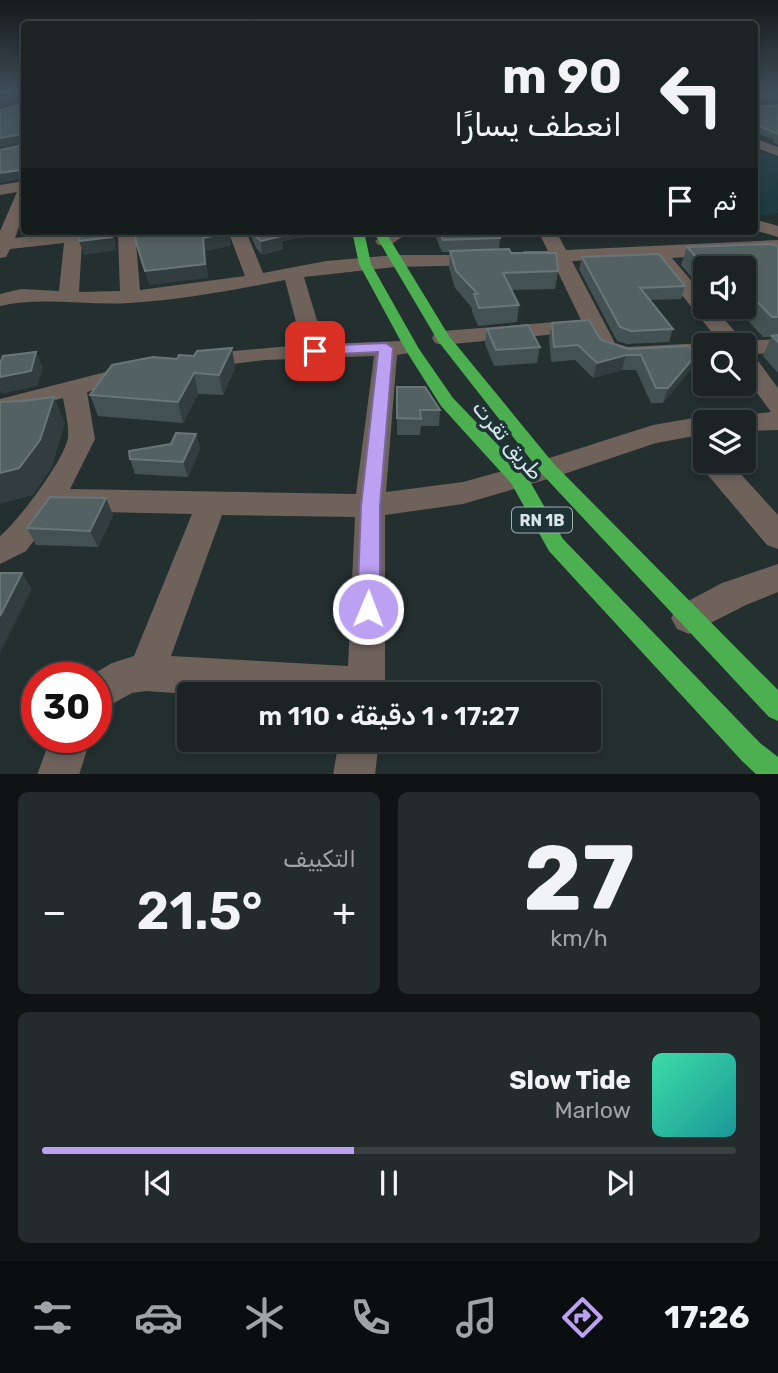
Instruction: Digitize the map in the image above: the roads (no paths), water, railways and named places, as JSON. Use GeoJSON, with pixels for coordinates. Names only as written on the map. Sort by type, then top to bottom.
{"type":"FeatureCollection","features":[{"type":"Feature","properties":{"kind":"main road","name":"طريق تقرت"},"geometry":{"type":"LineString","coordinates":[[359,235],[365,251],[365,264],[412,349],[447,402],[518,478],[556,545],[751,752],[777,774]]}},
{"type":"Feature","properties":{"kind":"main road","name":"طريق تقرت"},"geometry":{"type":"LineString","coordinates":[[382,236],[443,338],[548,469],[778,708]]}},
{"type":"Feature","properties":{"kind":"street"},"geometry":{"type":"LineString","coordinates":[[758,136],[772,134]]}},
{"type":"Feature","properties":{"kind":"street"},"geometry":{"type":"LineString","coordinates":[[758,144],[778,152]]}},
{"type":"Feature","properties":{"kind":"street"},"geometry":{"type":"LineString","coordinates":[[0,190],[21,186]]}},
{"type":"Feature","properties":{"kind":"street"},"geometry":{"type":"LineString","coordinates":[[1,249],[21,200]]}},
{"type":"Feature","properties":{"kind":"street"},"geometry":{"type":"LineString","coordinates":[[758,222],[778,217]]}},
{"type":"Feature","properties":{"kind":"street"},"geometry":{"type":"LineString","coordinates":[[758,227],[776,244]]}},
{"type":"Feature","properties":{"kind":"street"},"geometry":{"type":"LineString","coordinates":[[1,249],[88,235]]}},
{"type":"Feature","properties":{"kind":"street"},"geometry":{"type":"LineString","coordinates":[[126,235],[130,297]]}},
{"type":"Feature","properties":{"kind":"street"},"geometry":{"type":"LineString","coordinates":[[239,235],[256,279]]}},
{"type":"Feature","properties":{"kind":"street"},"geometry":{"type":"LineString","coordinates":[[549,235],[606,347],[613,352],[625,354],[693,351]]}},
{"type":"Feature","properties":{"kind":"street"},"geometry":{"type":"LineString","coordinates":[[69,298],[73,237]]}},
{"type":"Feature","properties":{"kind":"street"},"geometry":{"type":"LineString","coordinates":[[0,300],[21,295],[69,298],[130,297],[212,288],[326,267],[395,261],[658,253],[733,239],[776,244]]}},
{"type":"Feature","properties":{"kind":"street"},"geometry":{"type":"LineString","coordinates":[[658,253],[724,333]]}},
{"type":"Feature","properties":{"kind":"street"},"geometry":{"type":"LineString","coordinates":[[293,273],[315,351]]}},
{"type":"Feature","properties":{"kind":"street"},"geometry":{"type":"LineString","coordinates":[[443,338],[594,324]]}},
{"type":"Feature","properties":{"kind":"street"},"geometry":{"type":"LineString","coordinates":[[756,347],[778,346]]}},
{"type":"Feature","properties":{"kind":"street"},"geometry":{"type":"LineString","coordinates":[[366,682],[370,506],[386,348]]}},
{"type":"Feature","properties":{"kind":"street"},"geometry":{"type":"LineString","coordinates":[[0,407],[122,374],[265,353],[412,349]]}},
{"type":"Feature","properties":{"kind":"street"},"geometry":{"type":"LineString","coordinates":[[756,375],[778,406]]}},
{"type":"Feature","properties":{"kind":"street"},"geometry":{"type":"LineString","coordinates":[[0,551],[10,547],[25,533],[49,500],[82,439],[74,387]]}},
{"type":"Feature","properties":{"kind":"street"},"geometry":{"type":"LineString","coordinates":[[756,422],[778,421]]}},
{"type":"Feature","properties":{"kind":"street"},"geometry":{"type":"LineString","coordinates":[[49,500],[370,506],[463,493],[548,469],[653,434],[693,426]]}},
{"type":"Feature","properties":{"kind":"street"},"geometry":{"type":"LineString","coordinates":[[722,473],[778,536]]}},
{"type":"Feature","properties":{"kind":"street"},"geometry":{"type":"LineString","coordinates":[[146,673],[211,505]]}},
{"type":"Feature","properties":{"kind":"street"},"geometry":{"type":"LineString","coordinates":[[689,618],[734,594],[778,578]]}},
{"type":"Feature","properties":{"kind":"street"},"geometry":{"type":"LineString","coordinates":[[112,684],[125,676],[146,673],[262,682]]}},
{"type":"Feature","properties":{"kind":"street"},"geometry":{"type":"LineString","coordinates":[[354,774],[357,752]]}},
{"type":"Feature","properties":{"kind":"street"},"geometry":{"type":"LineString","coordinates":[[58,774],[66,753]]}}]}
